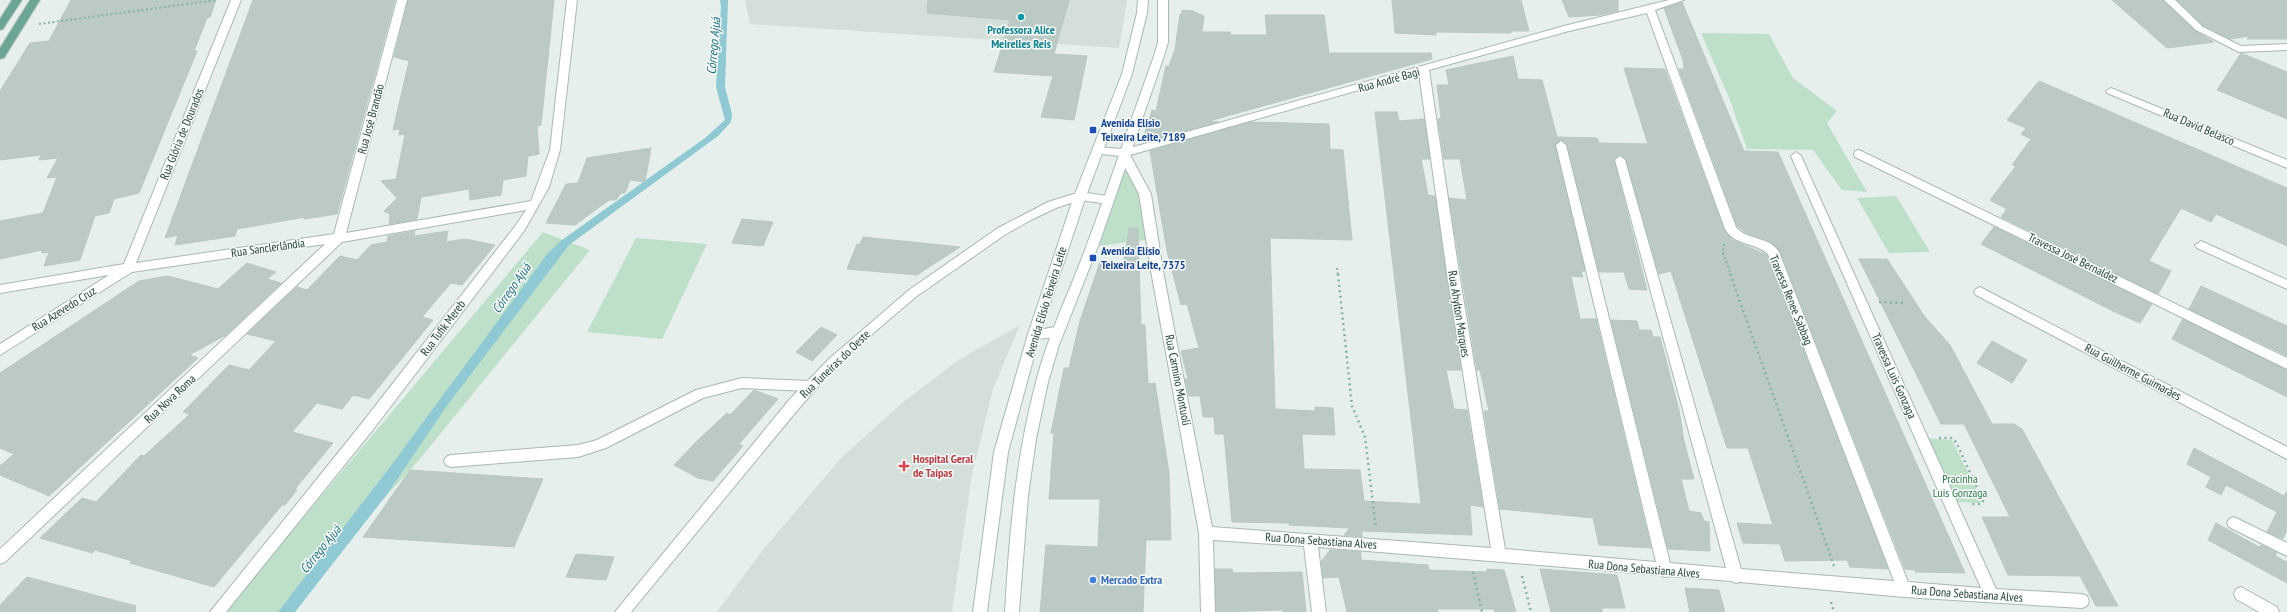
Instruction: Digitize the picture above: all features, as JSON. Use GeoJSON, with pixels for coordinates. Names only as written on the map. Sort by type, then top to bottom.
{"type":"FeatureCollection","features":[{"type":"Feature","properties":{"kind":"main road"},"geometry":{"type":"LineString","coordinates":[[0,28],[17,0]]}},
{"type":"Feature","properties":{"kind":"main road"},"geometry":{"type":"LineString","coordinates":[[0,56],[35,0]]}},
{"type":"Feature","properties":{"kind":"street","name":"Rua Glória de Dourados"},"geometry":{"type":"LineString","coordinates":[[128,269],[236,0]]}},
{"type":"Feature","properties":{"kind":"street","name":"Rua José Brandão"},"geometry":{"type":"LineString","coordinates":[[339,238],[402,0]]}},
{"type":"Feature","properties":{"kind":"street","name":"Rua Tufik Mereb"},"geometry":{"type":"LineString","coordinates":[[217,612],[367,427],[520,228],[535,204],[555,150],[572,0]]}},
{"type":"Feature","properties":{"kind":"street","name":"Avenida Elísio Teixeira Leite"},"geometry":{"type":"LineString","coordinates":[[980,612],[1001,452],[1034,334],[1080,196],[1127,74],[1142,13],[1143,0]]}},
{"type":"Feature","properties":{"kind":"street","name":"Avenida Elísio Teixeira Leite"},"geometry":{"type":"LineString","coordinates":[[1012,612],[1020,494],[1037,404],[1056,332],[1094,242],[1123,153],[1160,56],[1163,42],[1163,0]]}},
{"type":"Feature","properties":{"kind":"street","name":"Rua André Bagi"},"geometry":{"type":"LineString","coordinates":[[1098,150],[1123,153],[1424,70],[1567,28],[1650,9],[1679,0]]}},
{"type":"Feature","properties":{"kind":"street"},"geometry":{"type":"LineString","coordinates":[[2169,0],[2199,28],[2239,49],[2287,47]]}},
{"type":"Feature","properties":{"kind":"street"},"geometry":{"type":"LineString","coordinates":[[1650,9],[1733,232]]}},
{"type":"Feature","properties":{"kind":"street","name":"Rua Ahylton Marques"},"geometry":{"type":"LineString","coordinates":[[1424,70],[1453,273],[1498,556]]}},
{"type":"Feature","properties":{"kind":"street","name":"Rua David Belasco"},"geometry":{"type":"LineString","coordinates":[[2111,91],[2287,164]]}},
{"type":"Feature","properties":{"kind":"street"},"geometry":{"type":"LineString","coordinates":[[1561,145],[1665,571]]}},
{"type":"Feature","properties":{"kind":"street","name":"Rua Carmino Montuoli"},"geometry":{"type":"LineString","coordinates":[[1123,153],[1139,178],[1145,194],[1157,271],[1206,533],[1208,612]]}},
{"type":"Feature","properties":{"kind":"street","name":"Travessa José Bernaldez"},"geometry":{"type":"LineString","coordinates":[[1859,154],[2287,364]]}},
{"type":"Feature","properties":{"kind":"street","name":"Travessa Luis Gonzaga"},"geometry":{"type":"LineString","coordinates":[[1796,156],[1992,596]]}},
{"type":"Feature","properties":{"kind":"street"},"geometry":{"type":"LineString","coordinates":[[1620,160],[1736,576]]}},
{"type":"Feature","properties":{"kind":"street","name":"Rua Tuneiras do Oeste"},"geometry":{"type":"LineString","coordinates":[[622,612],[810,386],[834,361],[913,293],[1002,231],[1052,205],[1080,196],[1108,200]]}},
{"type":"Feature","properties":{"kind":"street","name":"Rua Sanclerlândia"},"geometry":{"type":"LineString","coordinates":[[0,289],[339,238],[535,204]]}},
{"type":"Feature","properties":{"kind":"street","name":"Travessa Renee Sabbag"},"geometry":{"type":"LineString","coordinates":[[1733,232],[1744,240],[1763,244],[1773,252],[1904,590]]}},
{"type":"Feature","properties":{"kind":"street","name":"Rua Nova Roma"},"geometry":{"type":"LineString","coordinates":[[0,558],[339,238]]}},
{"type":"Feature","properties":{"kind":"street"},"geometry":{"type":"LineString","coordinates":[[2201,245],[2287,285]]}},
{"type":"Feature","properties":{"kind":"street","name":"Rua Azevedo Cruz"},"geometry":{"type":"LineString","coordinates":[[0,350],[128,269]]}},
{"type":"Feature","properties":{"kind":"street","name":"Rua Guilherme Guimarães"},"geometry":{"type":"LineString","coordinates":[[1980,292],[2287,453]]}},
{"type":"Feature","properties":{"kind":"street"},"geometry":{"type":"LineString","coordinates":[[1034,334],[1056,332]]}},
{"type":"Feature","properties":{"kind":"street"},"geometry":{"type":"LineString","coordinates":[[450,461],[578,451],[601,444],[700,394],[742,383],[810,386]]}},
{"type":"Feature","properties":{"kind":"street"},"geometry":{"type":"LineString","coordinates":[[2234,523],[2287,550]]}},
{"type":"Feature","properties":{"kind":"street","name":"Rua Dona Sebastiana Alves"},"geometry":{"type":"LineString","coordinates":[[1206,533],[1310,540],[1904,590],[2082,601]]}},
{"type":"Feature","properties":{"kind":"street"},"geometry":{"type":"LineString","coordinates":[[1310,540],[1319,612]]}},
{"type":"Feature","properties":{"kind":"street"},"geometry":{"type":"LineString","coordinates":[[2241,594],[2272,612]]}},
{"type":"Feature","properties":{"kind":"path"},"geometry":{"type":"LineString","coordinates":[[19,26],[217,0]]}},
{"type":"Feature","properties":{"kind":"path"},"geometry":{"type":"LineString","coordinates":[[1733,232],[1724,242],[1723,253],[1840,585]]}},
{"type":"Feature","properties":{"kind":"path"},"geometry":{"type":"LineString","coordinates":[[1337,268],[1352,406],[1365,437],[1378,546]]}},
{"type":"Feature","properties":{"kind":"path"},"geometry":{"type":"LineString","coordinates":[[1861,301],[1903,302]]}},
{"type":"Feature","properties":{"kind":"path"},"geometry":{"type":"LineString","coordinates":[[1921,437],[1951,438],[1955,440],[1983,501],[1981,504],[1951,503]]}},
{"type":"Feature","properties":{"kind":"path"},"geometry":{"type":"LineString","coordinates":[[1468,554],[1482,612]]}},
{"type":"Feature","properties":{"kind":"path"},"geometry":{"type":"LineString","coordinates":[[1518,558],[1532,612]]}},
{"type":"Feature","properties":{"kind":"shaded area"},"geometry":{"type":"Polygon","coordinates":[[[745,0],[1127,0],[1119,48],[750,24],[745,0]]]}},
{"type":"Feature","properties":{"kind":"shaded area","name":"Hospital Geral de Taipas"},"geometry":{"type":"Polygon","coordinates":[[[1020,325],[993,389],[972,475],[952,612],[717,612],[762,551],[841,458],[902,403],[960,359],[1020,325]]]}},
{"type":"Feature","properties":{"kind":"green space"},"geometry":{"type":"Polygon","coordinates":[[[1701,33],[1769,34],[1793,78],[1837,111],[1827,123],[1867,192],[1842,190],[1813,150],[1747,149],[1730,100],[1701,33]]]}},
{"type":"Feature","properties":{"kind":"green space"},"geometry":{"type":"Polygon","coordinates":[[[1129,149],[1145,194],[1153,239],[1089,247],[1108,186],[1129,149]]]}},
{"type":"Feature","properties":{"kind":"green space"},"geometry":{"type":"Polygon","coordinates":[[[1896,196],[1930,252],[1889,253],[1857,198],[1896,196]]]}},
{"type":"Feature","properties":{"kind":"green space"},"geometry":{"type":"Polygon","coordinates":[[[543,232],[590,250],[419,460],[280,612],[224,612],[543,232]]]}},
{"type":"Feature","properties":{"kind":"green space"},"geometry":{"type":"Polygon","coordinates":[[[636,238],[707,244],[662,339],[587,332],[636,238]]]}},
{"type":"Feature","properties":{"kind":"green space","name":"Pracinha Luis Gonzaga"},"geometry":{"type":"Polygon","coordinates":[[[1923,438],[1952,440],[1981,499],[1980,503],[1952,502],[1923,438]]]}},
{"type":"Feature","properties":{"kind":"water"},"geometry":{"type":"Polygon","coordinates":[[[720,0],[728,0],[725,87],[732,114],[731,122],[718,136],[569,245],[446,407],[388,493],[295,612],[278,612],[387,471],[548,253],[562,240],[705,138],[725,120],[716,87],[721,7],[720,0]]]}},
{"type":"Feature","properties":{"kind":"building"},"geometry":{"type":"Polygon","coordinates":[[[71,0],[216,0],[210,17],[207,18],[194,51],[197,51],[139,193],[114,199],[109,213],[95,216],[80,260],[44,266],[49,252],[42,253],[42,250],[0,259],[0,221],[43,213],[57,177],[47,178],[58,158],[39,160],[41,155],[0,160],[0,91],[30,43],[49,41],[71,0]]]}},
{"type":"Feature","properties":{"kind":"building"},"geometry":{"type":"Polygon","coordinates":[[[253,0],[395,0],[337,214],[304,219],[305,217],[237,229],[235,236],[175,245],[178,235],[165,238],[253,0]]]}},
{"type":"Feature","properties":{"kind":"building"},"geometry":{"type":"Polygon","coordinates":[[[408,0],[554,0],[541,125],[537,126],[539,154],[528,156],[526,176],[503,180],[501,195],[470,200],[469,189],[421,197],[417,219],[389,224],[390,214],[384,211],[397,198],[381,181],[396,179],[405,134],[399,135],[400,129],[393,130],[409,61],[394,57],[408,0]]]}},
{"type":"Feature","properties":{"kind":"building"},"geometry":{"type":"Polygon","coordinates":[[[928,0],[1069,0],[1054,54],[1087,56],[1074,120],[1041,117],[1053,76],[994,72],[1010,20],[927,13],[928,0]]]}},
{"type":"Feature","properties":{"kind":"building"},"geometry":{"type":"Polygon","coordinates":[[[1392,0],[1521,0],[1529,31],[1511,31],[1511,33],[1436,32],[1436,35],[1395,33],[1392,0]]]}},
{"type":"Feature","properties":{"kind":"building"},"geometry":{"type":"Polygon","coordinates":[[[1562,0],[1618,0],[1618,11],[1600,15],[1569,17],[1562,0]]]}},
{"type":"Feature","properties":{"kind":"building"},"geometry":{"type":"Polygon","coordinates":[[[2112,0],[2163,0],[2195,31],[2214,42],[2167,48],[2112,0]]]}},
{"type":"Feature","properties":{"kind":"building"},"geometry":{"type":"Polygon","coordinates":[[[2177,0],[2287,0],[2287,39],[2247,39],[2249,36],[2230,39],[2203,25],[2177,0]]]}},
{"type":"Feature","properties":{"kind":"building"},"geometry":{"type":"Polygon","coordinates":[[[1682,2],[1744,151],[1778,152],[1965,573],[1915,572],[1915,570],[1905,569],[1780,251],[1771,242],[1747,233],[1737,226],[1679,69],[1684,69],[1683,60],[1664,8],[1682,2]]]}},
{"type":"Feature","properties":{"kind":"building"},"geometry":{"type":"Polygon","coordinates":[[[1182,10],[1193,11],[1204,16],[1202,32],[1230,32],[1231,35],[1267,35],[1265,15],[1324,15],[1329,53],[1431,53],[1432,59],[1209,121],[1218,122],[1148,141],[1148,138],[1144,136],[1152,110],[1156,111],[1166,66],[1169,66],[1175,49],[1180,14],[1182,14],[1182,10]]]}},
{"type":"Feature","properties":{"kind":"building"},"geometry":{"type":"Polygon","coordinates":[[[2241,53],[2287,72],[2287,119],[2217,90],[2241,53]]]}},
{"type":"Feature","properties":{"kind":"building"},"geometry":{"type":"Polygon","coordinates":[[[1513,56],[1518,79],[1542,80],[1557,137],[1597,138],[1599,143],[1648,144],[1624,68],[1665,69],[1724,230],[1733,240],[1767,255],[1888,569],[1850,567],[1847,560],[1785,561],[1780,544],[1743,543],[1737,523],[1773,525],[1748,448],[1727,448],[1671,271],[1659,274],[1626,160],[1620,154],[1614,160],[1647,290],[1629,289],[1624,272],[1599,272],[1567,145],[1561,140],[1555,145],[1585,271],[1581,271],[1583,277],[1571,276],[1580,319],[1596,319],[1651,548],[1599,545],[1593,518],[1500,509],[1484,411],[1489,411],[1480,370],[1477,370],[1449,198],[1467,200],[1460,159],[1444,159],[1438,119],[1441,118],[1437,85],[1449,85],[1446,70],[1513,56]]]}},
{"type":"Feature","properties":{"kind":"building"},"geometry":{"type":"Polygon","coordinates":[[[2039,81],[2287,188],[2287,246],[2216,214],[2211,222],[2181,208],[2149,261],[2171,271],[2158,294],[2001,217],[2007,209],[1990,200],[2016,166],[2012,165],[2031,139],[2021,134],[2026,128],[2007,120],[2039,81]]]}},
{"type":"Feature","properties":{"kind":"building"},"geometry":{"type":"Polygon","coordinates":[[[1375,112],[1397,112],[1399,121],[1424,119],[1430,159],[1421,159],[1428,195],[1435,196],[1461,370],[1446,370],[1454,409],[1467,410],[1483,507],[1470,505],[1472,535],[1362,531],[1362,537],[1344,535],[1350,528],[1289,525],[1289,523],[1232,522],[1224,434],[1215,434],[1214,417],[1203,417],[1200,396],[1189,396],[1185,379],[1188,379],[1181,351],[1199,348],[1187,304],[1181,305],[1167,251],[1150,151],[1250,122],[1329,124],[1330,149],[1343,150],[1352,240],[1270,238],[1275,409],[1315,411],[1315,407],[1333,408],[1335,435],[1302,434],[1304,469],[1360,470],[1364,501],[1421,504],[1375,112]]]}},
{"type":"Feature","properties":{"kind":"building"},"geometry":{"type":"Polygon","coordinates":[[[651,148],[645,182],[630,180],[625,193],[621,193],[616,200],[609,200],[575,225],[546,223],[566,184],[578,183],[587,158],[651,148]]]}},
{"type":"Feature","properties":{"kind":"building"},"geometry":{"type":"Polygon","coordinates":[[[742,219],[773,222],[763,246],[732,243],[742,219]]]}},
{"type":"Feature","properties":{"kind":"building"},"geometry":{"type":"Polygon","coordinates":[[[1994,227],[2152,304],[2140,323],[2117,313],[1981,244],[1994,227]]]}},
{"type":"Feature","properties":{"kind":"building"},"geometry":{"type":"Polygon","coordinates":[[[1129,228],[1138,228],[1141,325],[1145,325],[1148,384],[1155,383],[1169,473],[1171,540],[1146,540],[1143,612],[1040,612],[1046,545],[1098,547],[1100,499],[1049,499],[1054,433],[1051,433],[1064,368],[1069,368],[1080,321],[1100,262],[1123,266],[1129,228]]]}},
{"type":"Feature","properties":{"kind":"building"},"geometry":{"type":"Polygon","coordinates":[[[415,231],[414,236],[448,231],[446,242],[465,239],[495,245],[462,285],[451,283],[422,317],[433,320],[369,399],[353,395],[342,409],[317,403],[292,432],[333,443],[295,489],[297,490],[285,505],[282,505],[214,587],[130,563],[132,561],[95,550],[92,553],[40,538],[82,498],[96,502],[141,455],[144,456],[190,414],[183,412],[229,365],[249,370],[276,341],[247,334],[297,287],[307,290],[340,256],[357,260],[371,245],[387,242],[388,236],[415,231]]]}},
{"type":"Feature","properties":{"kind":"building"},"geometry":{"type":"Polygon","coordinates":[[[863,237],[960,247],[917,275],[847,269],[857,244],[860,244],[863,237]]]}},
{"type":"Feature","properties":{"kind":"building"},"geometry":{"type":"Polygon","coordinates":[[[1859,259],[1887,259],[1925,317],[1950,345],[1992,424],[2014,424],[2022,429],[2118,606],[2096,606],[2080,576],[2008,575],[1982,517],[2010,517],[1964,424],[1941,424],[1859,259]]]}},
{"type":"Feature","properties":{"kind":"building"},"geometry":{"type":"Polygon","coordinates":[[[247,263],[276,272],[267,279],[281,283],[226,335],[189,355],[198,358],[49,496],[0,475],[0,466],[14,454],[0,448],[0,373],[139,281],[168,276],[218,289],[247,263]]]}},
{"type":"Feature","properties":{"kind":"building"},"geometry":{"type":"Polygon","coordinates":[[[2201,286],[2287,326],[2287,356],[2189,309],[2201,286]]]}},
{"type":"Feature","properties":{"kind":"building"},"geometry":{"type":"Polygon","coordinates":[[[2183,319],[2287,370],[2287,397],[2172,339],[2183,319]]]}},
{"type":"Feature","properties":{"kind":"building"},"geometry":{"type":"Polygon","coordinates":[[[1611,320],[1637,321],[1639,330],[1651,330],[1653,337],[1660,337],[1679,410],[1684,441],[1694,479],[1681,479],[1689,511],[1701,513],[1704,521],[1709,522],[1710,551],[1668,549],[1611,320]]]}},
{"type":"Feature","properties":{"kind":"building"},"geometry":{"type":"Polygon","coordinates":[[[821,327],[837,335],[812,361],[796,352],[821,327]]]}},
{"type":"Feature","properties":{"kind":"building"},"geometry":{"type":"Polygon","coordinates":[[[1992,341],[2027,360],[2012,383],[1977,363],[1992,341]]]}},
{"type":"Feature","properties":{"kind":"building"},"geometry":{"type":"Polygon","coordinates":[[[754,390],[778,399],[739,444],[743,446],[713,481],[698,478],[674,465],[727,413],[730,415],[754,390]]]}},
{"type":"Feature","properties":{"kind":"building"},"geometry":{"type":"Polygon","coordinates":[[[2194,448],[2284,496],[2287,491],[2287,530],[2283,539],[2267,532],[2277,512],[2226,485],[2221,495],[2206,487],[2211,477],[2187,464],[2194,448]]]}},
{"type":"Feature","properties":{"kind":"building"},"geometry":{"type":"Polygon","coordinates":[[[410,470],[543,479],[514,547],[363,537],[410,470]]]}},
{"type":"Feature","properties":{"kind":"building"},"geometry":{"type":"Polygon","coordinates":[[[2216,523],[2259,547],[2261,545],[2277,553],[2275,556],[2287,562],[2287,583],[2208,540],[2216,523]]]}},
{"type":"Feature","properties":{"kind":"building"},"geometry":{"type":"Polygon","coordinates":[[[1330,550],[1361,552],[1361,560],[1428,565],[1429,570],[1487,572],[1487,569],[1504,570],[1516,612],[1495,612],[1494,609],[1437,609],[1438,612],[1347,612],[1339,577],[1323,578],[1321,562],[1330,550]]]}},
{"type":"Feature","properties":{"kind":"building"},"geometry":{"type":"Polygon","coordinates":[[[576,554],[614,557],[606,580],[566,577],[576,554]]]}},
{"type":"Feature","properties":{"kind":"building"},"geometry":{"type":"Polygon","coordinates":[[[1215,569],[1232,569],[1233,573],[1302,572],[1306,612],[1283,612],[1283,610],[1216,612],[1215,569]]]}},
{"type":"Feature","properties":{"kind":"building"},"geometry":{"type":"Polygon","coordinates":[[[1540,569],[1617,575],[1625,608],[1602,608],[1602,612],[1551,612],[1540,569]]]}},
{"type":"Feature","properties":{"kind":"building"},"geometry":{"type":"Polygon","coordinates":[[[27,577],[136,606],[135,612],[0,612],[0,605],[27,577]]]}},
{"type":"Feature","properties":{"kind":"building"},"geometry":{"type":"Polygon","coordinates":[[[1685,588],[1719,590],[1725,612],[1690,612],[1685,588]]]}},
{"type":"Feature","properties":{"kind":"place","name":"Professora Alice Meirelles Reis"},"geometry":{"type":"Point","coordinates":[1021,17]}},
{"type":"Feature","properties":{"kind":"place","name":"Avenida Elísio Teixeira Leite, 7189"},"geometry":{"type":"Point","coordinates":[1093,130]}},
{"type":"Feature","properties":{"kind":"place","name":"Avenida Elísio Teixeira Leite, 7375"},"geometry":{"type":"Point","coordinates":[1093,258]}},
{"type":"Feature","properties":{"kind":"place","name":"Hospital Geral de Taipas"},"geometry":{"type":"Point","coordinates":[904,466]}},
{"type":"Feature","properties":{"kind":"place","name":"Mercado Extra"},"geometry":{"type":"Point","coordinates":[1093,580]}},
{"type":"Feature","properties":{"kind":"water label","name":"Córrego Ajuá"},"geometry":{"type":"Point","coordinates":[713,46]}},
{"type":"Feature","properties":{"kind":"water label","name":"Córrego Ajuá"},"geometry":{"type":"Point","coordinates":[511,288]}},
{"type":"Feature","properties":{"kind":"water label","name":"Córrego Ajuá"},"geometry":{"type":"Point","coordinates":[320,549]}}]}
